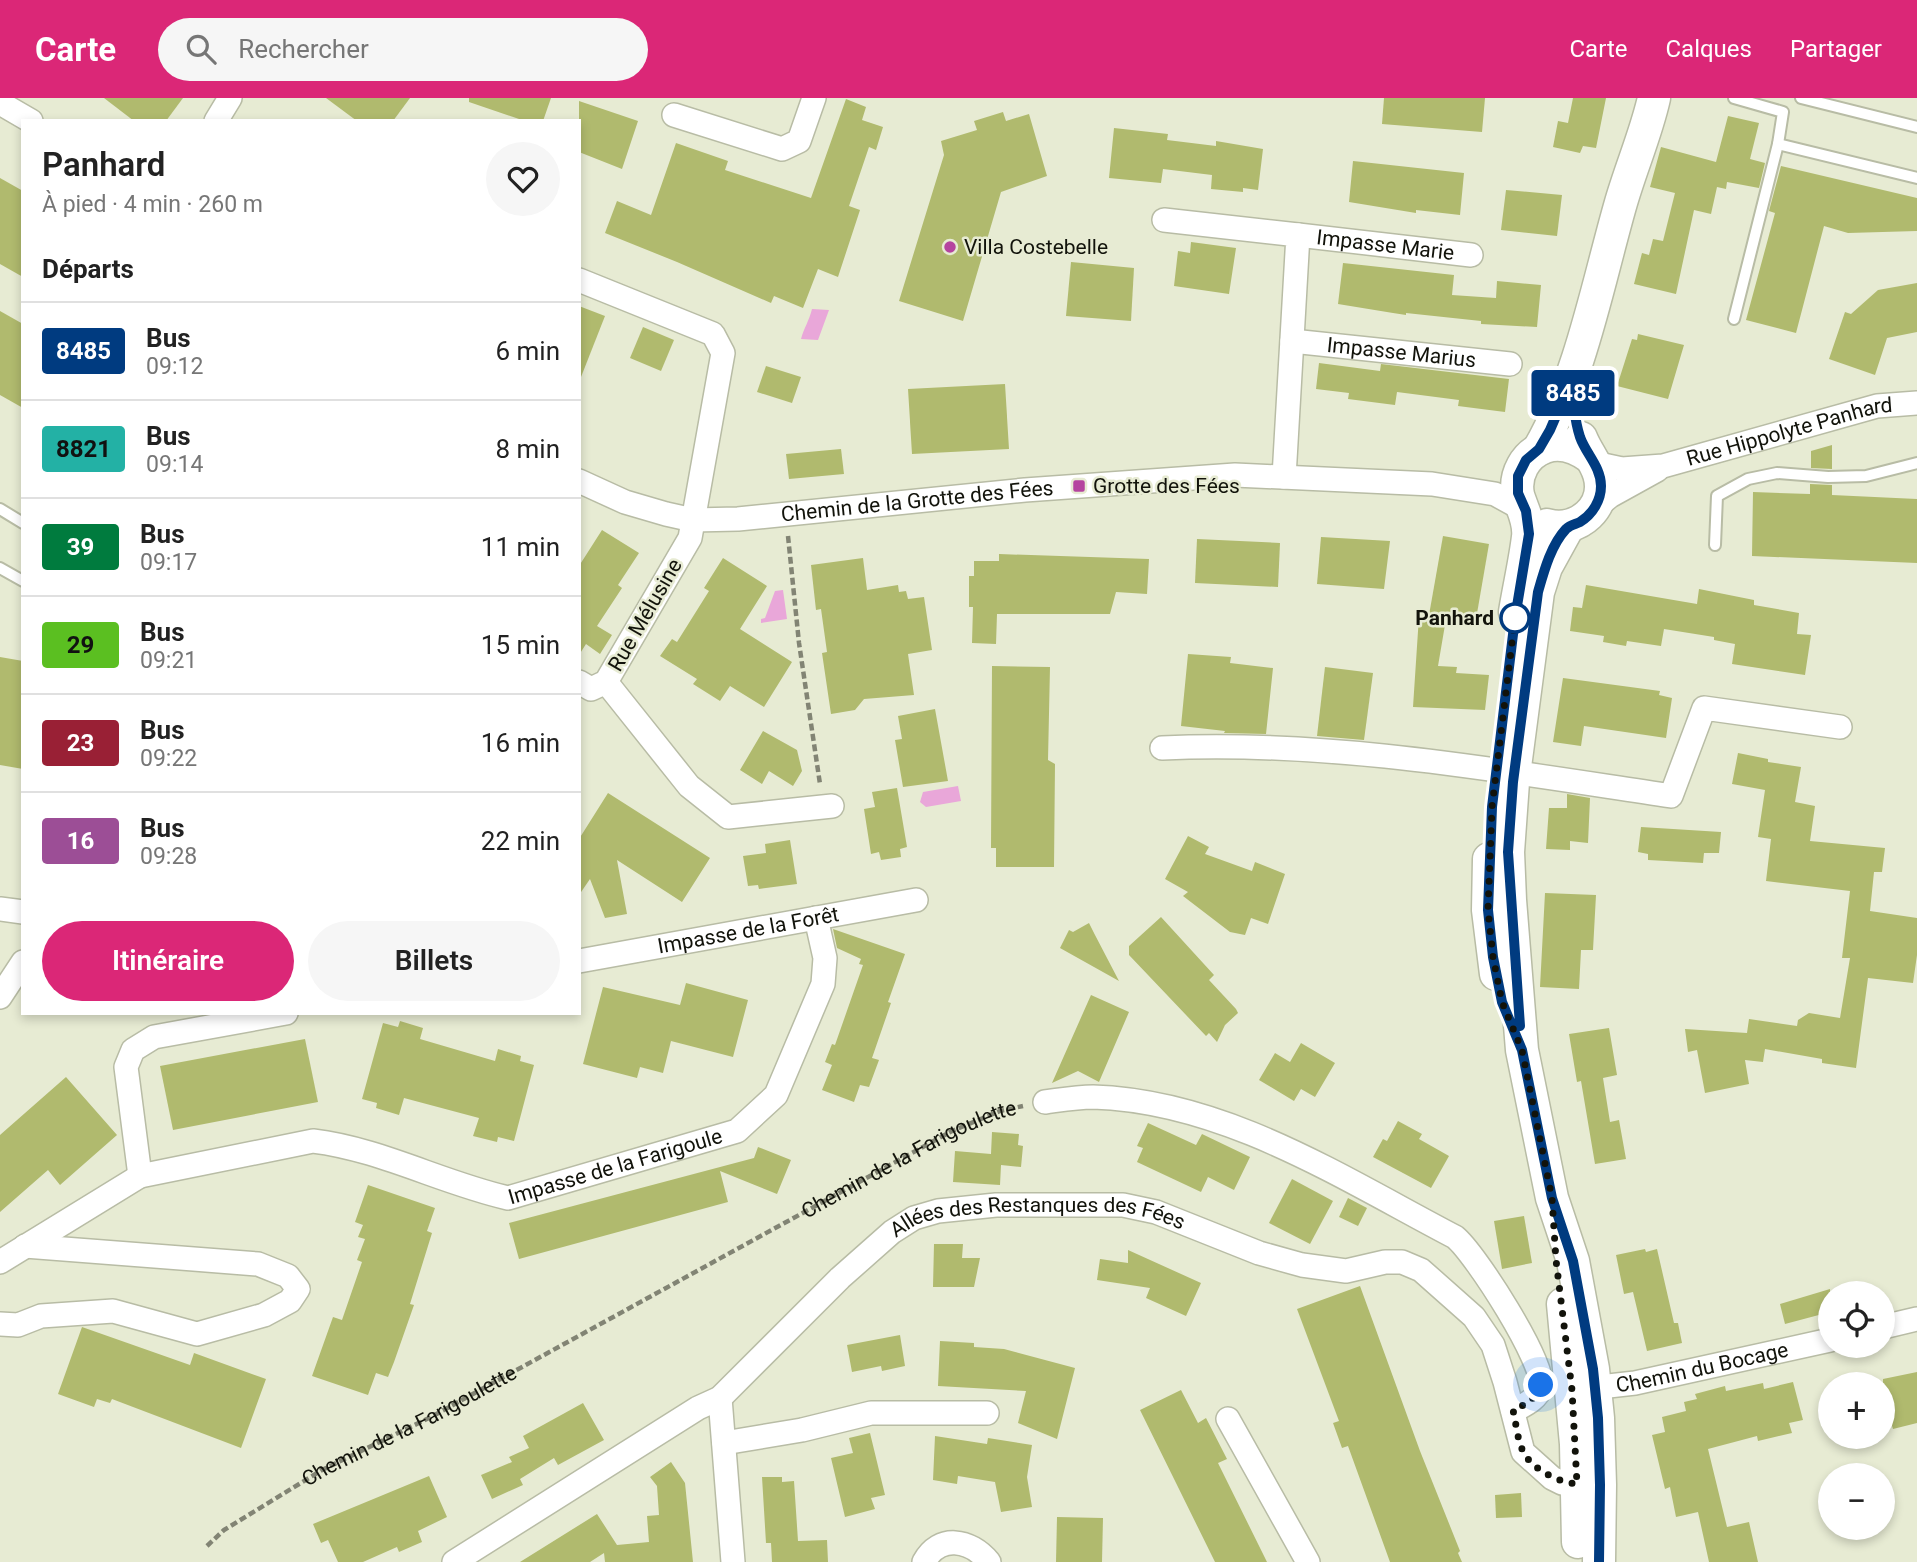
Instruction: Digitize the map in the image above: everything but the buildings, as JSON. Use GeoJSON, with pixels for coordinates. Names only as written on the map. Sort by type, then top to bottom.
{"type":"FeatureCollection","features":[{"type":"Feature","properties":{"kind":"main road"},"geometry":{"type":"LineString","coordinates":[[1628,176],[1637,98]]}},
{"type":"Feature","properties":{"kind":"main road"},"geometry":{"type":"LineString","coordinates":[[1599,1562],[1589,1485],[1584,1389],[1556,1260],[1552,1198],[1522,1050],[1508,852],[1506,771],[1516,604],[1529,534],[1526,511],[1517,484],[1530,458],[1553,425],[1572,379],[1628,176],[1654,98]]}},
{"type":"Feature","properties":{"kind":"main road"},"geometry":{"type":"LineString","coordinates":[[1506,771],[1538,592],[1546,567],[1580,518],[1598,502],[1601,484],[1577,424],[1572,379]]}},
{"type":"Feature","properties":{"kind":"main road"},"geometry":{"type":"LineString","coordinates":[[1530,458],[1556,444],[1565,444],[1592,460]]}},
{"type":"Feature","properties":{"kind":"main road"},"geometry":{"type":"LineString","coordinates":[[1526,511],[1534,519],[1550,527],[1580,518]]}},
{"type":"Feature","properties":{"kind":"main road"},"geometry":{"type":"LineString","coordinates":[[1577,1562],[1589,1485]]}},
{"type":"Feature","properties":{"kind":"street"},"geometry":{"type":"LineString","coordinates":[[217,119],[230,98]]}},
{"type":"Feature","properties":{"kind":"street"},"geometry":{"type":"LineString","coordinates":[[674,115],[782,149],[799,141],[814,98]]}},
{"type":"Feature","properties":{"kind":"street"},"geometry":{"type":"LineString","coordinates":[[0,103],[28,119]]}},
{"type":"Feature","properties":{"kind":"street"},"geometry":{"type":"LineString","coordinates":[[1164,220],[1298,235],[1284,477]]}},
{"type":"Feature","properties":{"kind":"street","name":"Impasse Marie"},"geometry":{"type":"LineString","coordinates":[[1298,235],[1471,255]]}},
{"type":"Feature","properties":{"kind":"street","name":"Rue Mélusine"},"geometry":{"type":"LineString","coordinates":[[581,281],[713,334],[723,353],[690,538],[606,682],[591,689],[581,683]]}},
{"type":"Feature","properties":{"kind":"street","name":"Impasse Marius"},"geometry":{"type":"LineString","coordinates":[[1292,341],[1510,364]]}},
{"type":"Feature","properties":{"kind":"street","name":"Rue Hippolyte Panhard"},"geometry":{"type":"LineString","coordinates":[[1592,460],[1622,469],[1662,466],[1877,406],[1917,403]]}},
{"type":"Feature","properties":{"kind":"street","name":"Chemin de la Grotte des Fées"},"geometry":{"type":"LineString","coordinates":[[1432,484],[1491,478],[1530,458]]}},
{"type":"Feature","properties":{"kind":"street","name":"Rue Hippolyte Panhard"},"geometry":{"type":"LineString","coordinates":[[1580,518],[1610,496],[1662,466]]}},
{"type":"Feature","properties":{"kind":"street","name":"Chemin de la Grotte des Fées"},"geometry":{"type":"LineString","coordinates":[[581,482],[625,502],[694,520],[738,519],[1170,478],[1235,475],[1432,484],[1495,494],[1526,511]]}},
{"type":"Feature","properties":{"kind":"street"},"geometry":{"type":"LineString","coordinates":[[606,682],[689,786],[728,817],[828,806]]}},
{"type":"Feature","properties":{"kind":"street"},"geometry":{"type":"LineString","coordinates":[[1161,748],[1224,745],[1296,748],[1506,771],[1671,796],[1704,708],[1840,727]]}},
{"type":"Feature","properties":{"kind":"street","name":"Impasse de la Forêt"},"geometry":{"type":"LineString","coordinates":[[581,961],[916,900]]}},
{"type":"Feature","properties":{"kind":"street"},"geometry":{"type":"LineString","coordinates":[[0,909],[21,912]]}},
{"type":"Feature","properties":{"kind":"street","name":"Impasse de la Farigoule"},"geometry":{"type":"LineString","coordinates":[[140,1176],[313,1141],[340,1144],[478,1191],[508,1198],[737,1131],[776,1095],[823,984],[825,958],[816,918]]}},
{"type":"Feature","properties":{"kind":"street"},"geometry":{"type":"LineString","coordinates":[[0,997],[21,965]]}},
{"type":"Feature","properties":{"kind":"street"},"geometry":{"type":"LineString","coordinates":[[0,1262],[140,1176],[126,1067],[133,1050],[154,1037],[275,1015]]}},
{"type":"Feature","properties":{"kind":"street","name":"Chemin de la Farigoulette"},"geometry":{"type":"LineString","coordinates":[[1045,1102],[1089,1097],[1119,1099],[1207,1118],[1280,1145],[1455,1237],[1475,1259],[1525,1340],[1541,1377],[1538,1394],[1530,1402],[1513,1410]]}},
{"type":"Feature","properties":{"kind":"street","name":"Allées des Restanques des Fées"},"geometry":{"type":"LineString","coordinates":[[454,1562],[698,1408],[720,1398],[840,1278],[892,1232],[914,1218],[939,1211],[996,1205],[1123,1205],[1156,1212],[1259,1253],[1302,1265],[1346,1271],[1385,1262],[1402,1262],[1421,1270],[1474,1317],[1493,1345],[1523,1452],[1552,1478],[1562,1483],[1589,1485]]}},
{"type":"Feature","properties":{"kind":"street"},"geometry":{"type":"LineString","coordinates":[[0,1324],[18,1325],[41,1316],[113,1311],[197,1334],[264,1315],[290,1301],[298,1289],[288,1276],[258,1264],[24,1246]]}},
{"type":"Feature","properties":{"kind":"street"},"geometry":{"type":"LineString","coordinates":[[1895,1324],[1917,1319]]}},
{"type":"Feature","properties":{"kind":"street","name":"Chemin du Bocage"},"geometry":{"type":"LineString","coordinates":[[1584,1389],[1635,1383],[1818,1343]]}},
{"type":"Feature","properties":{"kind":"street"},"geometry":{"type":"LineString","coordinates":[[720,1398],[733,1562]]}},
{"type":"Feature","properties":{"kind":"street"},"geometry":{"type":"LineString","coordinates":[[724,1443],[802,1430],[872,1413],[987,1413]]}},
{"type":"Feature","properties":{"kind":"street"},"geometry":{"type":"LineString","coordinates":[[1228,1419],[1307,1562]]}},
{"type":"Feature","properties":{"kind":"street"},"geometry":{"type":"LineString","coordinates":[[924,1562],[929,1552],[942,1542],[970,1547],[989,1562]]}},
{"type":"Feature","properties":{"kind":"lane"},"geometry":{"type":"LineString","coordinates":[[1734,98],[1783,111],[1778,144],[1734,319]]}},
{"type":"Feature","properties":{"kind":"lane"},"geometry":{"type":"LineString","coordinates":[[1801,98],[1917,127]]}},
{"type":"Feature","properties":{"kind":"lane"},"geometry":{"type":"LineString","coordinates":[[1778,144],[1917,178]]}},
{"type":"Feature","properties":{"kind":"lane"},"geometry":{"type":"LineString","coordinates":[[1715,545],[1717,496],[1748,479],[1777,474],[1866,476],[1917,463]]}},
{"type":"Feature","properties":{"kind":"lane"},"geometry":{"type":"LineString","coordinates":[[0,509],[21,522]]}},
{"type":"Feature","properties":{"kind":"lane"},"geometry":{"type":"LineString","coordinates":[[0,568],[21,580]]}},
{"type":"Feature","properties":{"kind":"path"},"geometry":{"type":"LineString","coordinates":[[786,514],[799,643],[828,806]]}},
{"type":"Feature","properties":{"kind":"path","name":"Chemin de la Farigoulette"},"geometry":{"type":"LineString","coordinates":[[208,1546],[225,1530],[323,1470],[443,1411],[951,1130],[1000,1111],[1045,1102]]}},
{"type":"Feature","properties":{"kind":"shaded area"},"geometry":{"type":"Polygon","coordinates":[[[812,309],[829,310],[818,340],[801,339],[809,317],[812,309]]]}},
{"type":"Feature","properties":{"kind":"shaded area"},"geometry":{"type":"Polygon","coordinates":[[[783,590],[787,619],[761,623],[775,591],[783,590]]]}},
{"type":"Feature","properties":{"kind":"shaded area"},"geometry":{"type":"Polygon","coordinates":[[[958,786],[961,801],[926,807],[920,802],[923,792],[958,786]]]}},
{"type":"Feature","properties":{"kind":"bus line","name":"8485"},"geometry":{"type":"LineString","coordinates":[[1520,1026],[1508,852],[1513,782],[1538,592],[1546,567],[1567,527],[1582,521],[1593,510],[1598,502],[1601,484],[1600,475],[1580,435],[1574,408],[1572,379],[1550,430],[1539,449],[1521,467],[1518,476],[1518,493],[1526,511],[1529,534],[1520,577],[1492,807],[1488,910],[1493,957],[1502,1002],[1522,1050],[1552,1198],[1573,1261],[1585,1318],[1598,1418],[1599,1562]]}},
{"type":"Feature","properties":{"kind":"place","name":"Villa Costebelle"},"geometry":{"type":"Point","coordinates":[950,247]}},
{"type":"Feature","properties":{"kind":"place","name":"Grotte des Fées"},"geometry":{"type":"Point","coordinates":[1079,486]}},
{"type":"Feature","properties":{"kind":"place","name":"Panhard"},"geometry":{"type":"Point","coordinates":[1515,618]}},
{"type":"Feature","properties":{"kind":"route"},"geometry":{"type":"LineString","coordinates":[[1515,618],[1492,807],[1488,910],[1493,957],[1502,1002],[1522,1050],[1552,1198],[1556,1260],[1572,1390],[1577,1484],[1562,1483],[1552,1478],[1523,1452],[1513,1410],[1530,1402],[1538,1394],[1541,1385]]}}]}
